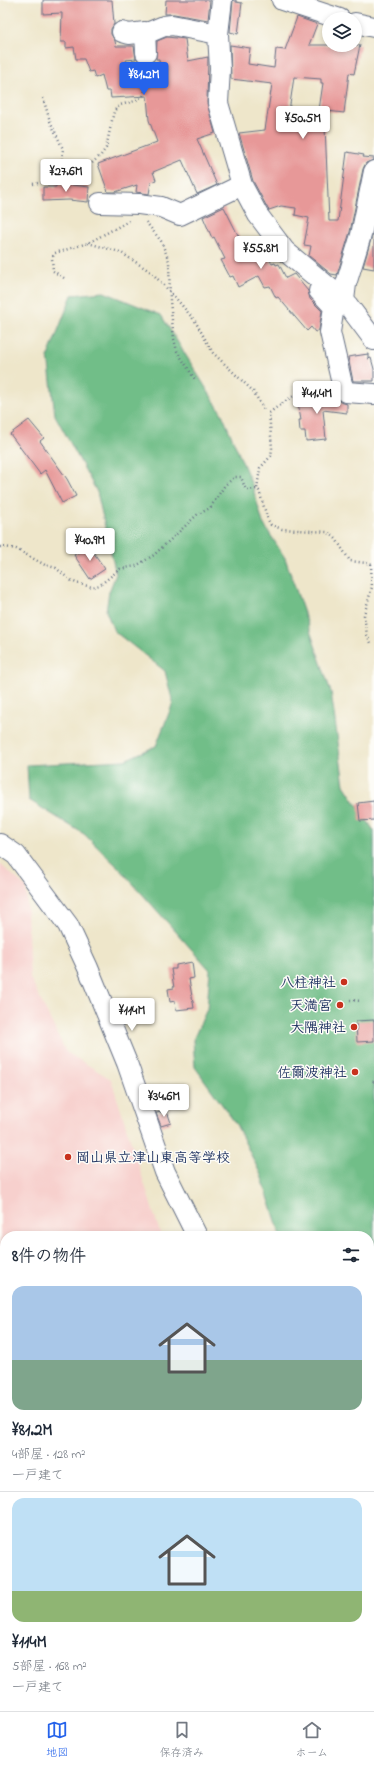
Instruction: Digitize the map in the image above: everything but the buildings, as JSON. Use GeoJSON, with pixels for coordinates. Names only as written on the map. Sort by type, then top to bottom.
{"type":"FeatureCollection","features":[{"type":"Feature","properties":{"kind":"street"},"geometry":{"type":"LineString","coordinates":[[222,0],[218,34],[220,69],[218,103],[242,184],[258,215],[285,251],[344,300],[374,340]]}},
{"type":"Feature","properties":{"kind":"street"},"geometry":{"type":"LineString","coordinates":[[282,0],[322,13]]}},
{"type":"Feature","properties":{"kind":"street"},"geometry":{"type":"LineString","coordinates":[[362,24],[374,27]]}},
{"type":"Feature","properties":{"kind":"street"},"geometry":{"type":"LineString","coordinates":[[145,43],[164,26],[172,25],[218,34]]}},
{"type":"Feature","properties":{"kind":"street"},"geometry":{"type":"LineString","coordinates":[[122,32],[129,34],[145,32],[145,43]]}},
{"type":"Feature","properties":{"kind":"street"},"geometry":{"type":"LineString","coordinates":[[344,300],[346,284],[361,235],[374,171]]}},
{"type":"Feature","properties":{"kind":"street"},"geometry":{"type":"LineString","coordinates":[[100,203],[132,209],[161,207],[180,215],[242,184]]}},
{"type":"Feature","properties":{"kind":"street"},"geometry":{"type":"LineString","coordinates":[[301,263],[309,281],[334,307],[330,332],[345,391],[374,394]]}},
{"type":"Feature","properties":{"kind":"street"},"geometry":{"type":"LineString","coordinates":[[0,844],[16,855],[68,925],[128,1063],[166,1172],[195,1231]]}},
{"type":"Feature","properties":{"kind":"path"},"geometry":{"type":"LineString","coordinates":[[33,184],[76,175],[101,155],[106,148],[114,110],[143,96],[147,83],[145,43]]}},
{"type":"Feature","properties":{"kind":"path"},"geometry":{"type":"LineString","coordinates":[[42,98],[50,121],[63,149],[60,179]]}},
{"type":"Feature","properties":{"kind":"path"},"geometry":{"type":"LineString","coordinates":[[64,278],[53,271],[52,258],[55,253],[88,243],[109,233],[132,209],[161,241],[169,261],[174,339],[177,351],[196,381]]}},
{"type":"Feature","properties":{"kind":"path"},"geometry":{"type":"LineString","coordinates":[[88,243],[120,252],[151,272],[195,321],[213,353],[253,391],[264,410]]}},
{"type":"Feature","properties":{"kind":"path"},"geometry":{"type":"LineString","coordinates":[[345,391],[336,394],[320,391],[300,393],[286,399],[269,413],[272,448],[271,456],[260,468],[257,489],[271,525],[276,528],[295,531],[326,532],[336,539],[350,561],[372,564],[372,587],[364,615],[366,629],[372,645]]}},
{"type":"Feature","properties":{"kind":"path"},"geometry":{"type":"LineString","coordinates":[[0,547],[16,549],[45,565],[56,568],[76,583],[92,587],[100,585],[120,568],[136,566],[154,556],[197,515],[210,508],[228,482],[235,477],[239,476],[241,478],[245,488],[248,490],[257,489]]}},
{"type":"Feature","properties":{"kind":"path"},"geometry":{"type":"LineString","coordinates":[[350,1000],[361,1001]]}},
{"type":"Feature","properties":{"kind":"shaded area","name":"岡山県立津山東高等学校"},"geometry":{"type":"Polygon","coordinates":[[[0,864],[26,887],[30,978],[66,1052],[111,1079],[159,1231],[0,1231],[0,864]]]}},
{"type":"Feature","properties":{"kind":"green space"},"geometry":{"type":"Polygon","coordinates":[[[104,292],[161,315],[222,414],[252,485],[263,523],[285,558],[331,692],[344,785],[374,831],[374,1231],[279,1231],[261,1175],[236,1124],[195,1067],[193,1040],[207,1009],[210,970],[119,868],[84,834],[29,800],[27,765],[125,760],[156,746],[173,703],[165,671],[114,631],[106,611],[109,592],[116,574],[97,492],[55,415],[48,356],[72,295],[104,292]]]}},
{"type":"Feature","properties":{"kind":"place","name":"八柱神社"},"geometry":{"type":"Point","coordinates":[344,982]}},
{"type":"Feature","properties":{"kind":"place","name":"天満宮"},"geometry":{"type":"Point","coordinates":[340,1005]}},
{"type":"Feature","properties":{"kind":"place","name":"大隅神社"},"geometry":{"type":"Point","coordinates":[354,1027]}},
{"type":"Feature","properties":{"kind":"place","name":"佐爾波神社"},"geometry":{"type":"Point","coordinates":[355,1072]}},
{"type":"Feature","properties":{"kind":"place","name":"岡山県立津山東高等学校"},"geometry":{"type":"Point","coordinates":[68,1157]}}]}
